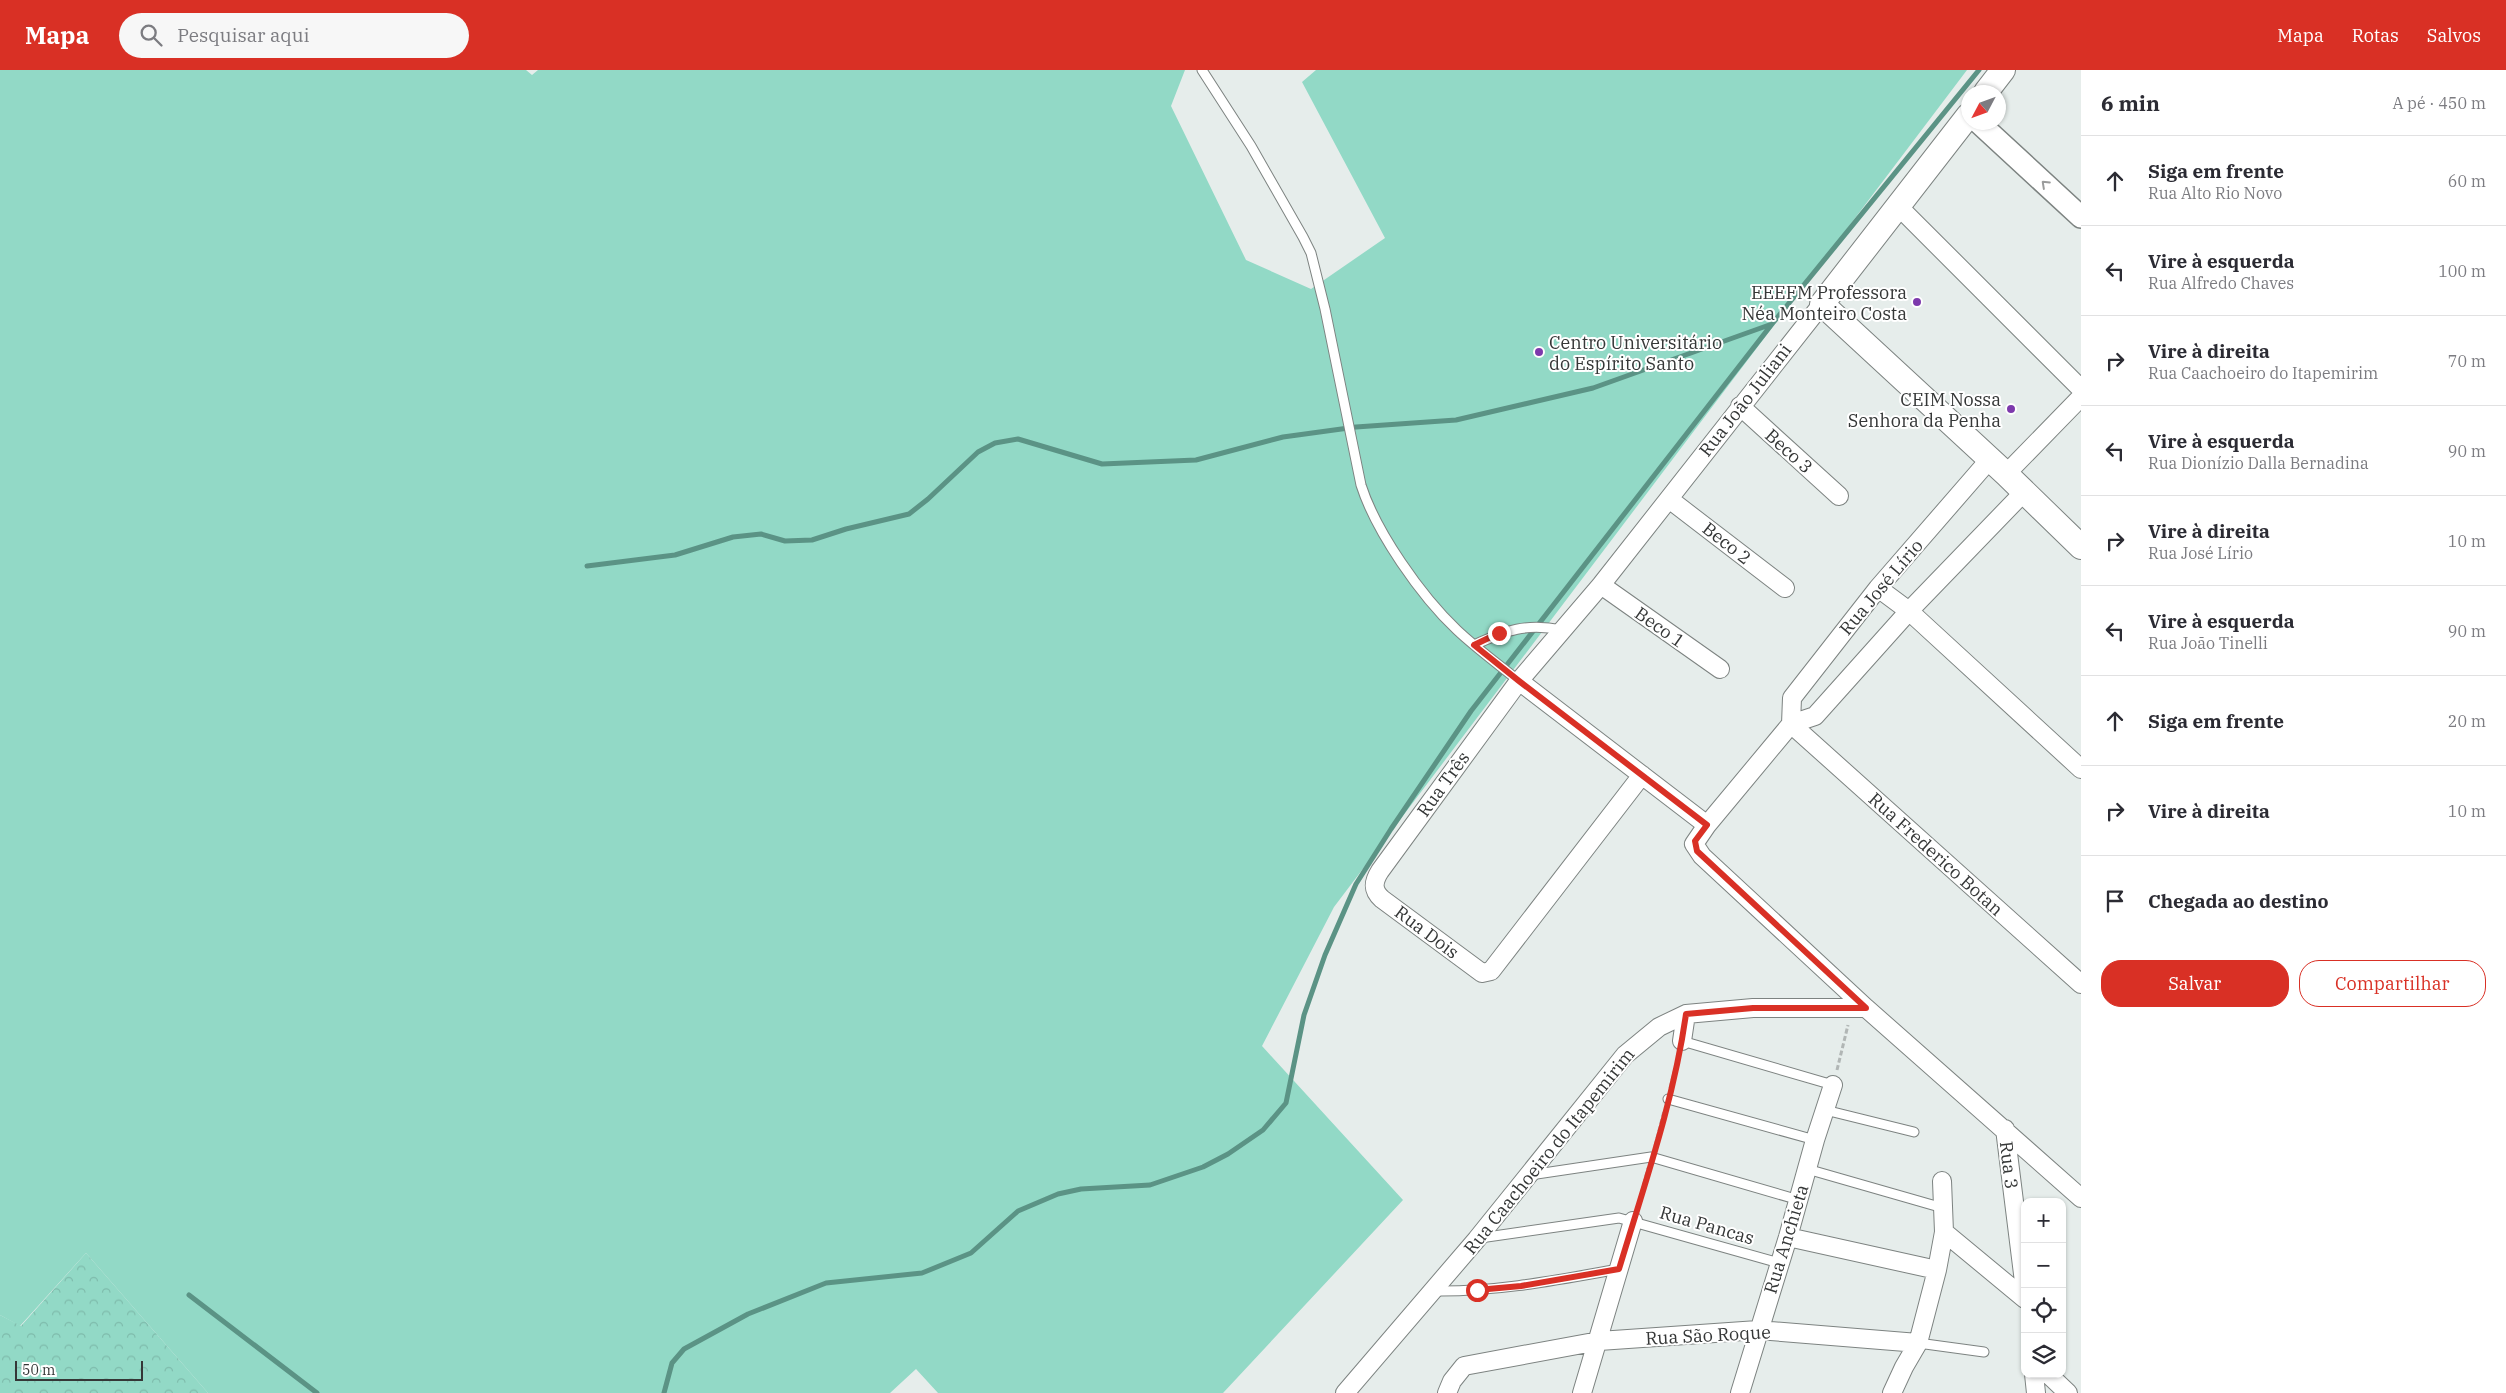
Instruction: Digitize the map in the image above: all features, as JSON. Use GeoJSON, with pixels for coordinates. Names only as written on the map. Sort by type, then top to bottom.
{"type":"FeatureCollection","features":[{"type":"Feature","properties":{"kind":"main road"},"geometry":{"type":"LineString","coordinates":[[1991,85],[2002,70]]}},
{"type":"Feature","properties":{"kind":"main road","name":"Rua João Juliani"},"geometry":{"type":"LineString","coordinates":[[1822,304],[1961,125]]}},
{"type":"Feature","properties":{"kind":"main road"},"geometry":{"type":"LineString","coordinates":[[1822,304],[1998,466],[2081,547]]}},
{"type":"Feature","properties":{"kind":"street"},"geometry":{"type":"LineString","coordinates":[[1987,130],[2081,217]]}},
{"type":"Feature","properties":{"kind":"street"},"geometry":{"type":"LineString","coordinates":[[1899,207],[2081,389]]}},
{"type":"Feature","properties":{"kind":"street","name":"Rua João Juliani"},"geometry":{"type":"LineString","coordinates":[[1519,681],[1601,586],[1740,406],[1822,304]]}},
{"type":"Feature","properties":{"kind":"street","name":"Rua José Lírio"},"geometry":{"type":"LineString","coordinates":[[2024,492],[1909,611],[1815,716],[1791,724],[1792,698],[1878,588],[1998,466],[2081,397]]}},
{"type":"Feature","properties":{"kind":"street","name":"Beco 3"},"geometry":{"type":"LineString","coordinates":[[1740,406],[1839,496]]}},
{"type":"Feature","properties":{"kind":"street","name":"Beco 2"},"geometry":{"type":"LineString","coordinates":[[1668,499],[1785,588]]}},
{"type":"Feature","properties":{"kind":"street","name":"Beco 1"},"geometry":{"type":"LineString","coordinates":[[1601,586],[1720,669]]}},
{"type":"Feature","properties":{"kind":"street"},"geometry":{"type":"LineString","coordinates":[[1878,588],[1909,611],[2081,769]]}},
{"type":"Feature","properties":{"kind":"street"},"geometry":{"type":"LineString","coordinates":[[1519,681],[1707,825]]}},
{"type":"Feature","properties":{"kind":"street","name":"Rua Três"},"geometry":{"type":"LineString","coordinates":[[1375,889],[1375,879],[1380,871],[1519,681]]}},
{"type":"Feature","properties":{"kind":"street"},"geometry":{"type":"LineString","coordinates":[[1791,724],[1707,825],[1694,844],[1702,856],[1860,1008],[2078,1189]]}},
{"type":"Feature","properties":{"kind":"street","name":"Rua Frederico Botan"},"geometry":{"type":"LineString","coordinates":[[1791,724],[2081,984]]}},
{"type":"Feature","properties":{"kind":"street","name":"Rua Dois"},"geometry":{"type":"LineString","coordinates":[[1375,889],[1382,899],[1482,973],[1491,971],[1642,775]]}},
{"type":"Feature","properties":{"kind":"street","name":"Rua Caachoeiro do Itapemirim"},"geometry":{"type":"LineString","coordinates":[[1345,1393],[1477,1239],[1625,1055],[1658,1027],[1686,1014],[1753,1008],[1860,1008]]}},
{"type":"Feature","properties":{"kind":"street"},"geometry":{"type":"LineString","coordinates":[[1682,1041],[1686,1014]]}},
{"type":"Feature","properties":{"kind":"street","name":"Rua Anchieta"},"geometry":{"type":"LineString","coordinates":[[1740,1393],[1833,1085]]}},
{"type":"Feature","properties":{"kind":"street","name":"Rua 3"},"geometry":{"type":"LineString","coordinates":[[2005,1129],[2025,1288]]}},
{"type":"Feature","properties":{"kind":"street"},"geometry":{"type":"LineString","coordinates":[[1892,1393],[1904,1366],[1918,1343],[1937,1270],[1944,1232],[1942,1180]]}},
{"type":"Feature","properties":{"kind":"street"},"geometry":{"type":"LineString","coordinates":[[1582,1393],[1599,1341],[1633,1221]]}},
{"type":"Feature","properties":{"kind":"street"},"geometry":{"type":"LineString","coordinates":[[1944,1232],[2021,1296]]}},
{"type":"Feature","properties":{"kind":"street"},"geometry":{"type":"LineString","coordinates":[[1788,1237],[1937,1270]]}},
{"type":"Feature","properties":{"kind":"street","name":"Rua São Roque"},"geometry":{"type":"LineString","coordinates":[[1447,1393],[1455,1376],[1464,1366],[1599,1341],[1758,1330],[1918,1343]]}},
{"type":"Feature","properties":{"kind":"street"},"geometry":{"type":"LineString","coordinates":[[2034,1378],[2036,1393]]}},
{"type":"Feature","properties":{"kind":"street"},"geometry":{"type":"LineString","coordinates":[[2052,1378],[2068,1393]]}},
{"type":"Feature","properties":{"kind":"lane"},"geometry":{"type":"LineString","coordinates":[[1202,70],[1251,146],[1311,253],[1325,309],[1361,485],[1368,508],[1378,528],[1444,617],[1474,645],[1519,681]]}},
{"type":"Feature","properties":{"kind":"lane"},"geometry":{"type":"LineString","coordinates":[[1474,645],[1519,627],[1542,626],[1562,630]]}},
{"type":"Feature","properties":{"kind":"lane"},"geometry":{"type":"LineString","coordinates":[[1682,1041],[1833,1085]]}},
{"type":"Feature","properties":{"kind":"lane"},"geometry":{"type":"LineString","coordinates":[[1668,1099],[1815,1140]]}},
{"type":"Feature","properties":{"kind":"lane"},"geometry":{"type":"LineString","coordinates":[[1825,1110],[1914,1132]]}},
{"type":"Feature","properties":{"kind":"lane"},"geometry":{"type":"LineString","coordinates":[[1530,1175],[1652,1157],[1798,1200]]}},
{"type":"Feature","properties":{"kind":"lane"},"geometry":{"type":"LineString","coordinates":[[1807,1169],[1943,1208]]}},
{"type":"Feature","properties":{"kind":"lane","name":"Rua Pancas"},"geometry":{"type":"LineString","coordinates":[[1477,1239],[1610,1218],[1633,1221],[1779,1263]]}},
{"type":"Feature","properties":{"kind":"lane"},"geometry":{"type":"LineString","coordinates":[[1431,1291],[1458,1292],[1521,1286],[1619,1269]]}},
{"type":"Feature","properties":{"kind":"lane","name":"Rua São Roque"},"geometry":{"type":"LineString","coordinates":[[1918,1343],[1984,1352]]}},
{"type":"Feature","properties":{"kind":"path"},"geometry":{"type":"LineString","coordinates":[[1833,1085],[1860,1008]]}},
{"type":"Feature","properties":{"kind":"path"},"geometry":{"type":"LineString","coordinates":[[1633,1221],[1668,1099],[1682,1041]]}},
{"type":"Feature","properties":{"kind":"green space"},"geometry":{"type":"Polygon","coordinates":[[[0,70],[526,70],[532,75],[538,70],[1185,70],[1171,106],[1246,260],[1311,289],[1385,238],[1302,82],[1316,70],[1967,70],[1334,907],[1262,1046],[1403,1200],[1223,1393],[938,1393],[916,1369],[890,1393],[208,1393],[86,1253],[20,1326],[0,1315],[0,70]]]}},
{"type":"Feature","properties":{"kind":"green space"},"geometry":{"type":"Polygon","coordinates":[[[86,1253],[208,1393],[0,1393],[0,1315],[21,1326],[86,1253]]]}},
{"type":"Feature","properties":{"kind":"waterway"},"geometry":{"type":"LineString","coordinates":[[664,1393],[672,1363],[684,1349],[748,1314],[826,1283],[922,1273],[971,1253],[1018,1211],[1058,1194],[1081,1189],[1150,1185],[1203,1167],[1228,1154],[1263,1130],[1286,1103],[1304,1015],[1325,955],[1356,884],[1391,829],[1471,711],[1772,324],[1979,70]]}},
{"type":"Feature","properties":{"kind":"waterway"},"geometry":{"type":"LineString","coordinates":[[587,566],[675,555],[733,537],[761,534],[785,541],[812,540],[846,529],[909,514],[928,499],[978,452],[995,443],[1018,439],[1102,464],[1196,460],[1283,437],[1356,427],[1456,420],[1593,388],[1772,324]]}},
{"type":"Feature","properties":{"kind":"waterway"},"geometry":{"type":"LineString","coordinates":[[189,1295],[317,1393]]}},
{"type":"Feature","properties":{"kind":"place","name":"EEEFM Professora Néa Monteiro Costa"},"geometry":{"type":"Point","coordinates":[1917,302]}},
{"type":"Feature","properties":{"kind":"place","name":"Centro Universitário do Espírito Santo"},"geometry":{"type":"Point","coordinates":[1539,352]}},
{"type":"Feature","properties":{"kind":"place","name":"CEIM Nossa Senhora da Penha"},"geometry":{"type":"Point","coordinates":[2011,409]}},
{"type":"Feature","properties":{"kind":"route"},"geometry":{"type":"LineString","coordinates":[[1477,1290],[1521,1286],[1619,1269],[1668,1099],[1682,1041],[1686,1014],[1753,1008],[1866,1008],[1697,851],[1694,844],[1696,838],[1707,825],[1474,645],[1499,633]]}}]}
